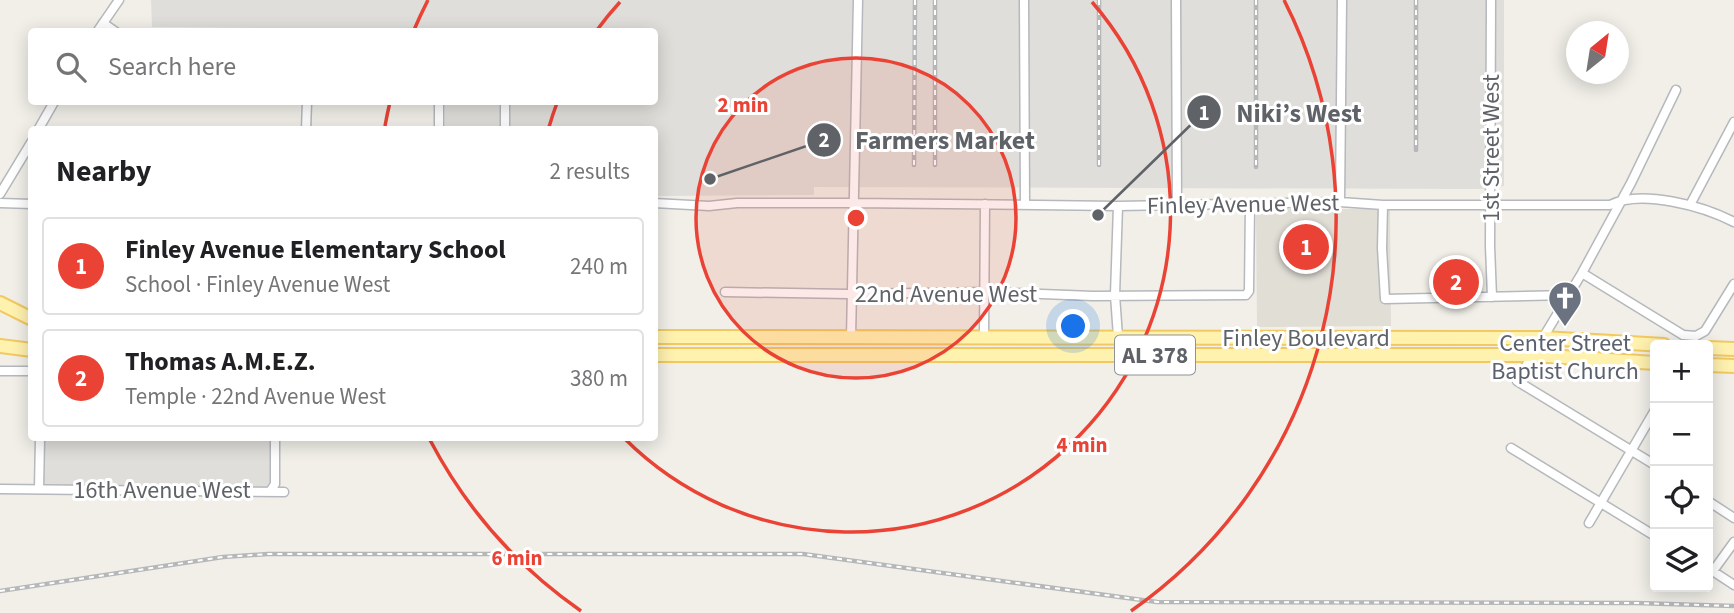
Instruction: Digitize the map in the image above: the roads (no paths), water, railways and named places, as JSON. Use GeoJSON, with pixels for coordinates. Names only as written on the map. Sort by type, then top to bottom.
{"type":"FeatureCollection","features":[{"type":"Feature","properties":{"kind":"main road"},"geometry":{"type":"LineString","coordinates":[[0,303],[28,317]]}},
{"type":"Feature","properties":{"kind":"main road","name":"Finley Boulevard"},"geometry":{"type":"LineString","coordinates":[[658,337],[1543,338],[1650,344]]}},
{"type":"Feature","properties":{"kind":"main road"},"geometry":{"type":"LineString","coordinates":[[984,355],[985,337]]}},
{"type":"Feature","properties":{"kind":"main road"},"geometry":{"type":"LineString","coordinates":[[1118,337],[1118,355]]}},
{"type":"Feature","properties":{"kind":"main road"},"geometry":{"type":"LineString","coordinates":[[712,338],[716,355]]}},
{"type":"Feature","properties":{"kind":"main road"},"geometry":{"type":"LineString","coordinates":[[851,338],[851,355]]}},
{"type":"Feature","properties":{"kind":"main road"},"geometry":{"type":"LineString","coordinates":[[1384,339],[1385,355]]}},
{"type":"Feature","properties":{"kind":"main road"},"geometry":{"type":"LineString","coordinates":[[0,346],[27,350]]}},
{"type":"Feature","properties":{"kind":"main road"},"geometry":{"type":"LineString","coordinates":[[1713,348],[1734,349]]}},
{"type":"Feature","properties":{"kind":"main road"},"geometry":{"type":"LineString","coordinates":[[0,352],[27,350]]}},
{"type":"Feature","properties":{"kind":"main road","name":"Finley Boulevard"},"geometry":{"type":"LineString","coordinates":[[658,355],[1532,355],[1650,363]]}},
{"type":"Feature","properties":{"kind":"main road"},"geometry":{"type":"LineString","coordinates":[[1713,365],[1734,366]]}},
{"type":"Feature","properties":{"kind":"street"},"geometry":{"type":"LineString","coordinates":[[100,28],[119,0]]}},
{"type":"Feature","properties":{"kind":"street"},"geometry":{"type":"LineString","coordinates":[[851,338],[858,0]]}},
{"type":"Feature","properties":{"kind":"street"},"geometry":{"type":"LineString","coordinates":[[1024,0],[1026,204]]}},
{"type":"Feature","properties":{"kind":"street"},"geometry":{"type":"LineString","coordinates":[[1176,0],[1178,205]]}},
{"type":"Feature","properties":{"kind":"street"},"geometry":{"type":"LineString","coordinates":[[1340,202],[1342,0]]}},
{"type":"Feature","properties":{"kind":"street","name":"1st Street West"},"geometry":{"type":"LineString","coordinates":[[1491,0],[1492,297]]}},
{"type":"Feature","properties":{"kind":"street"},"geometry":{"type":"LineString","coordinates":[[103,23],[110,28]]}},
{"type":"Feature","properties":{"kind":"street"},"geometry":{"type":"LineString","coordinates":[[1650,462],[1517,381],[1570,295],[1666,114],[1676,90]]}},
{"type":"Feature","properties":{"kind":"street"},"geometry":{"type":"LineString","coordinates":[[40,126],[52,105]]}},
{"type":"Feature","properties":{"kind":"street"},"geometry":{"type":"LineString","coordinates":[[306,126],[307,105]]}},
{"type":"Feature","properties":{"kind":"street"},"geometry":{"type":"LineString","coordinates":[[439,105],[439,126]]}},
{"type":"Feature","properties":{"kind":"street"},"geometry":{"type":"LineString","coordinates":[[505,105],[505,126]]}},
{"type":"Feature","properties":{"kind":"street"},"geometry":{"type":"LineString","coordinates":[[1690,205],[1731,135],[1734,122]]}},
{"type":"Feature","properties":{"kind":"street"},"geometry":{"type":"LineString","coordinates":[[0,194],[28,148]]}},
{"type":"Feature","properties":{"kind":"street","name":"Finley Avenue West"},"geometry":{"type":"LineString","coordinates":[[658,203],[709,206],[737,203],[1118,206],[1340,202],[1383,205],[1610,205],[1620,200],[1660,200],[1690,205],[1734,222]]}},
{"type":"Feature","properties":{"kind":"street"},"geometry":{"type":"LineString","coordinates":[[0,203],[28,204]]}},
{"type":"Feature","properties":{"kind":"street"},"geometry":{"type":"LineString","coordinates":[[985,204],[985,337]]}},
{"type":"Feature","properties":{"kind":"street","name":"22nd Avenue West"},"geometry":{"type":"LineString","coordinates":[[724,292],[1245,295],[1249,291],[1250,204]]}},
{"type":"Feature","properties":{"kind":"street"},"geometry":{"type":"LineString","coordinates":[[1383,205],[1385,299],[1570,295]]}},
{"type":"Feature","properties":{"kind":"street"},"geometry":{"type":"LineString","coordinates":[[1118,206],[1115,295],[1118,337]]}},
{"type":"Feature","properties":{"kind":"street"},"geometry":{"type":"LineString","coordinates":[[1582,273],[1683,335],[1696,336],[1705,331],[1734,284]]}},
{"type":"Feature","properties":{"kind":"street"},"geometry":{"type":"LineString","coordinates":[[0,371],[28,371]]}},
{"type":"Feature","properties":{"kind":"street"},"geometry":{"type":"LineString","coordinates":[[1589,523],[1650,418]]}},
{"type":"Feature","properties":{"kind":"street"},"geometry":{"type":"LineString","coordinates":[[39,489],[40,441]]}},
{"type":"Feature","properties":{"kind":"street"},"geometry":{"type":"LineString","coordinates":[[271,490],[275,484],[275,441]]}},
{"type":"Feature","properties":{"kind":"street"},"geometry":{"type":"LineString","coordinates":[[1511,448],[1650,533]]}},
{"type":"Feature","properties":{"kind":"street","name":"16th Avenue West"},"geometry":{"type":"LineString","coordinates":[[0,489],[284,492]]}},
{"type":"Feature","properties":{"kind":"street"},"geometry":{"type":"LineString","coordinates":[[1713,504],[1734,518]]}},
{"type":"Feature","properties":{"kind":"street"},"geometry":{"type":"LineString","coordinates":[[1713,566],[1734,542]]}},
{"type":"Feature","properties":{"kind":"street"},"geometry":{"type":"LineString","coordinates":[[1713,572],[1734,585]]}},
{"type":"Feature","properties":{"kind":"railway"},"geometry":{"type":"LineString","coordinates":[[914,165],[915,0]]}},
{"type":"Feature","properties":{"kind":"railway"},"geometry":{"type":"LineString","coordinates":[[935,0],[935,165]]}},
{"type":"Feature","properties":{"kind":"railway"},"geometry":{"type":"LineString","coordinates":[[1099,0],[1099,165]]}},
{"type":"Feature","properties":{"kind":"railway"},"geometry":{"type":"LineString","coordinates":[[1256,0],[1256,167]]}},
{"type":"Feature","properties":{"kind":"railway"},"geometry":{"type":"LineString","coordinates":[[1416,0],[1416,150]]}},
{"type":"Feature","properties":{"kind":"railway"},"geometry":{"type":"LineString","coordinates":[[0,591],[223,557],[268,554],[803,554],[1157,602],[1636,603],[1734,606]]}},
{"type":"Feature","properties":{"kind":"place","name":"Farmers Market"},"geometry":{"type":"Point","coordinates":[710,179]}},
{"type":"Feature","properties":{"kind":"place","name":"Niki’s West"},"geometry":{"type":"Point","coordinates":[1098,215]}},
{"type":"Feature","properties":{"kind":"place","name":"Finley Avenue Elementary School"},"geometry":{"type":"Point","coordinates":[1306,247]}},
{"type":"Feature","properties":{"kind":"place","name":"Thomas A.M.E.Z."},"geometry":{"type":"Point","coordinates":[1456,282]}},
{"type":"Feature","properties":{"kind":"place","name":"Center Street Baptist Church"},"geometry":{"type":"Point","coordinates":[1565,328]}}]}
